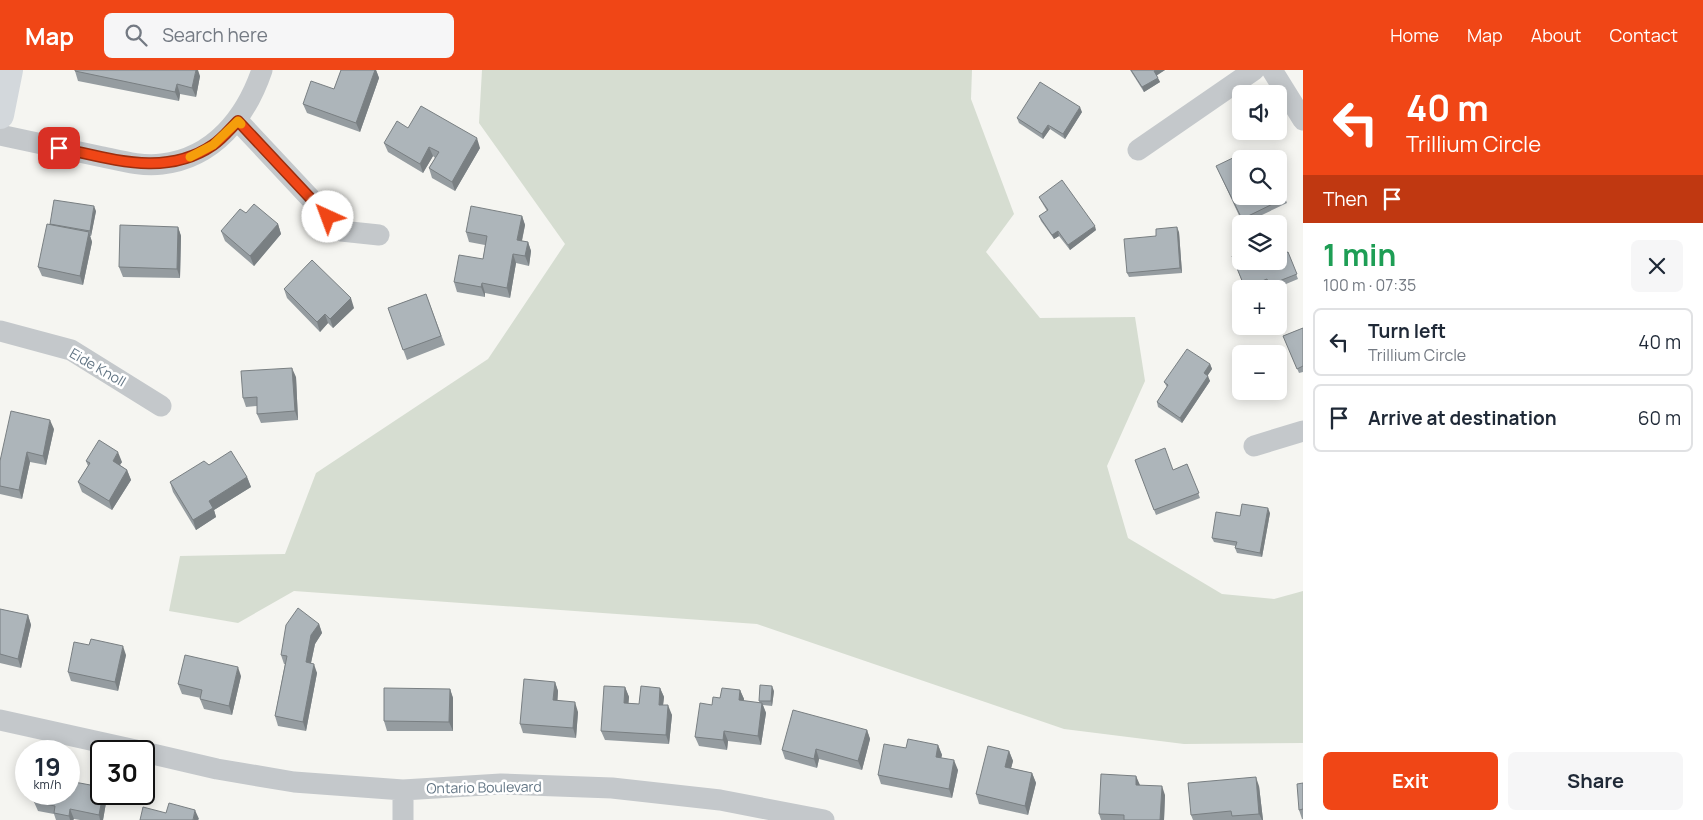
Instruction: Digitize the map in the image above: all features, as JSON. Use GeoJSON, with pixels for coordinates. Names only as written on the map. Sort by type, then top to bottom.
{"type":"FeatureCollection","features":[{"type":"Feature","properties":{"kind":"main road"},"geometry":{"type":"LineString","coordinates":[[0,115],[9,70]]}},
{"type":"Feature","properties":{"kind":"street"},"geometry":{"type":"LineString","coordinates":[[0,135],[134,163],[162,164],[189,158],[213,145],[238,121],[262,70]]}},
{"type":"Feature","properties":{"kind":"street"},"geometry":{"type":"LineString","coordinates":[[1138,150],[1254,70]]}},
{"type":"Feature","properties":{"kind":"street"},"geometry":{"type":"LineString","coordinates":[[1272,70],[1303,120]]}},
{"type":"Feature","properties":{"kind":"street"},"geometry":{"type":"LineString","coordinates":[[238,121],[341,231],[379,235]]}},
{"type":"Feature","properties":{"kind":"street","name":"Eide Knoll"},"geometry":{"type":"LineString","coordinates":[[0,331],[71,350],[161,406]]}},
{"type":"Feature","properties":{"kind":"street"},"geometry":{"type":"LineString","coordinates":[[1254,446],[1303,431]]}},
{"type":"Feature","properties":{"kind":"street","name":"Ontario Boulevard"},"geometry":{"type":"LineString","coordinates":[[0,720],[90,740]]}},
{"type":"Feature","properties":{"kind":"street","name":"Ontario Boulevard"},"geometry":{"type":"LineString","coordinates":[[155,755],[217,769],[294,782],[403,790],[501,784],[612,788],[720,800],[824,820]]}},
{"type":"Feature","properties":{"kind":"street"},"geometry":{"type":"LineString","coordinates":[[403,790],[403,820]]}},
{"type":"Feature","properties":{"kind":"shaded area"},"geometry":{"type":"Polygon","coordinates":[[[482,70],[972,70],[971,99],[1014,214],[986,252],[1040,318],[1135,317],[1145,381],[1107,466],[1128,538],[1222,594],[1274,599],[1303,591],[1303,743],[1184,744],[1064,729],[757,624],[294,591],[238,623],[169,611],[180,556],[285,554],[316,473],[488,359],[565,244],[479,123],[482,70]]]}},
{"type":"Feature","properties":{"kind":"building"},"geometry":{"type":"Polygon","coordinates":[[[75,70],[196,70],[192,88],[177,84],[175,92],[75,70]]]}},
{"type":"Feature","properties":{"kind":"building"},"geometry":{"type":"Polygon","coordinates":[[[341,70],[375,70],[356,123],[303,104],[311,81],[334,89],[341,70]]]}},
{"type":"Feature","properties":{"kind":"building"},"geometry":{"type":"Polygon","coordinates":[[[1131,70],[1156,70],[1154,71],[1158,78],[1142,87],[1131,70]]]}},
{"type":"Feature","properties":{"kind":"building"},"geometry":{"type":"Polygon","coordinates":[[[1040,82],[1080,107],[1063,134],[1048,125],[1042,134],[1017,118],[1040,82]]]}},
{"type":"Feature","properties":{"kind":"building"},"geometry":{"type":"Polygon","coordinates":[[[421,106],[477,138],[452,182],[429,168],[439,152],[429,147],[420,164],[384,143],[397,121],[408,128],[421,106]]]}},
{"type":"Feature","properties":{"kind":"building"},"geometry":{"type":"Polygon","coordinates":[[[1232,158],[1232,199],[1216,166],[1232,158]]]}},
{"type":"Feature","properties":{"kind":"building"},"geometry":{"type":"Polygon","coordinates":[[[1062,180],[1095,226],[1068,245],[1058,231],[1052,235],[1039,216],[1048,210],[1039,197],[1062,180]]]}},
{"type":"Feature","properties":{"kind":"building"},"geometry":{"type":"Polygon","coordinates":[[[54,200],[94,206],[90,231],[50,224],[54,200]]]}},
{"type":"Feature","properties":{"kind":"building"},"geometry":{"type":"Polygon","coordinates":[[[254,204],[278,224],[250,256],[221,231],[240,209],[246,213],[254,204]]]}},
{"type":"Feature","properties":{"kind":"building"},"geometry":{"type":"Polygon","coordinates":[[[1235,205],[1271,205],[1250,215],[1240,215],[1235,205]]]}},
{"type":"Feature","properties":{"kind":"building"},"geometry":{"type":"Polygon","coordinates":[[[471,206],[522,216],[517,240],[528,242],[525,256],[513,254],[507,288],[482,283],[481,287],[454,282],[459,255],[483,259],[487,236],[466,232],[471,206]]]}},
{"type":"Feature","properties":{"kind":"building"},"geometry":{"type":"Polygon","coordinates":[[[47,224],[89,232],[80,276],[38,267],[47,224]]]}},
{"type":"Feature","properties":{"kind":"building"},"geometry":{"type":"Polygon","coordinates":[[[120,225],[178,227],[177,269],[119,267],[120,225]]]}},
{"type":"Feature","properties":{"kind":"building"},"geometry":{"type":"Polygon","coordinates":[[[1177,227],[1180,268],[1127,273],[1124,239],[1156,236],[1156,229],[1177,227]]]}},
{"type":"Feature","properties":{"kind":"building"},"geometry":{"type":"Polygon","coordinates":[[[1288,252],[1297,274],[1282,280],[1242,280],[1238,270],[1287,270],[1288,252]]]}},
{"type":"Feature","properties":{"kind":"building"},"geometry":{"type":"Polygon","coordinates":[[[312,260],[351,298],[330,319],[325,314],[317,322],[284,289],[312,260]]]}},
{"type":"Feature","properties":{"kind":"building"},"geometry":{"type":"Polygon","coordinates":[[[426,294],[441,336],[403,350],[388,308],[426,294]]]}},
{"type":"Feature","properties":{"kind":"building"},"geometry":{"type":"Polygon","coordinates":[[[1303,328],[1303,366],[1297,369],[1283,336],[1303,328]]]}},
{"type":"Feature","properties":{"kind":"building"},"geometry":{"type":"Polygon","coordinates":[[[1187,349],[1210,364],[1204,373],[1208,376],[1180,418],[1157,402],[1168,385],[1164,382],[1187,349]]]}},
{"type":"Feature","properties":{"kind":"building"},"geometry":{"type":"Polygon","coordinates":[[[292,368],[295,411],[257,414],[257,397],[243,398],[241,371],[292,368]]]}},
{"type":"Feature","properties":{"kind":"building"},"geometry":{"type":"Polygon","coordinates":[[[11,411],[50,420],[43,456],[27,452],[19,490],[0,486],[0,461],[11,411]]]}},
{"type":"Feature","properties":{"kind":"building"},"geometry":{"type":"Polygon","coordinates":[[[99,440],[118,452],[113,461],[127,470],[109,501],[78,482],[90,463],[86,461],[99,440]]]}},
{"type":"Feature","properties":{"kind":"building"},"geometry":{"type":"Polygon","coordinates":[[[1165,448],[1173,470],[1187,464],[1199,493],[1154,510],[1135,460],[1165,448]]]}},
{"type":"Feature","properties":{"kind":"building"},"geometry":{"type":"Polygon","coordinates":[[[231,451],[247,477],[209,501],[213,508],[193,520],[170,482],[204,461],[209,465],[231,451]]]}},
{"type":"Feature","properties":{"kind":"building"},"geometry":{"type":"Polygon","coordinates":[[[1242,504],[1268,508],[1260,553],[1235,548],[1237,542],[1212,538],[1216,512],[1240,516],[1242,504]]]}},
{"type":"Feature","properties":{"kind":"building"},"geometry":{"type":"Polygon","coordinates":[[[298,608],[319,624],[311,635],[306,662],[314,664],[303,722],[275,716],[287,656],[281,655],[286,625],[298,608]]]}},
{"type":"Feature","properties":{"kind":"building"},"geometry":{"type":"Polygon","coordinates":[[[0,609],[28,615],[18,659],[0,654],[0,609]]]}},
{"type":"Feature","properties":{"kind":"building"},"geometry":{"type":"Polygon","coordinates":[[[91,639],[123,646],[115,682],[68,672],[74,642],[89,645],[91,639]]]}},
{"type":"Feature","properties":{"kind":"building"},"geometry":{"type":"Polygon","coordinates":[[[185,655],[238,667],[229,706],[200,699],[202,690],[178,684],[185,655]]]}},
{"type":"Feature","properties":{"kind":"building"},"geometry":{"type":"Polygon","coordinates":[[[524,679],[555,682],[553,700],[575,702],[573,728],[520,724],[524,679]]]}},
{"type":"Feature","properties":{"kind":"building"},"geometry":{"type":"Polygon","coordinates":[[[760,685],[772,686],[771,701],[759,701],[760,685]]]}},
{"type":"Feature","properties":{"kind":"building"},"geometry":{"type":"Polygon","coordinates":[[[604,686],[625,687],[624,703],[639,704],[641,686],[660,688],[659,705],[668,705],[666,735],[601,731],[604,686]]]}},
{"type":"Feature","properties":{"kind":"building"},"geometry":{"type":"Polygon","coordinates":[[[384,688],[450,689],[449,722],[384,721],[384,688]]]}},
{"type":"Feature","properties":{"kind":"building"},"geometry":{"type":"Polygon","coordinates":[[[722,688],[740,690],[739,700],[762,703],[758,736],[724,731],[723,740],[695,737],[700,703],[712,705],[713,697],[720,698],[722,688]]]}},
{"type":"Feature","properties":{"kind":"building"},"geometry":{"type":"Polygon","coordinates":[[[793,710],[867,730],[858,761],[816,749],[814,759],[782,750],[793,710]]]}},
{"type":"Feature","properties":{"kind":"building"},"geometry":{"type":"Polygon","coordinates":[[[908,739],[938,745],[936,757],[954,760],[949,789],[878,775],[884,744],[906,748],[908,739]]]}},
{"type":"Feature","properties":{"kind":"building"},"geometry":{"type":"Polygon","coordinates":[[[988,746],[1009,751],[1005,767],[1032,773],[1025,806],[976,794],[988,746]]]}},
{"type":"Feature","properties":{"kind":"building"},"geometry":{"type":"Polygon","coordinates":[[[1101,774],[1136,776],[1136,785],[1162,786],[1160,820],[1124,820],[1124,815],[1099,814],[1101,774]]]}},
{"type":"Feature","properties":{"kind":"building"},"geometry":{"type":"Polygon","coordinates":[[[1256,777],[1259,814],[1232,816],[1231,811],[1191,815],[1188,783],[1256,777]]]}},
{"type":"Feature","properties":{"kind":"building"},"geometry":{"type":"Polygon","coordinates":[[[80,783],[90,785],[90,805],[101,805],[99,815],[70,809],[69,816],[54,813],[55,806],[50,805],[80,805],[80,783]]]}},
{"type":"Feature","properties":{"kind":"building"},"geometry":{"type":"Polygon","coordinates":[[[1303,783],[1303,809],[1299,810],[1297,784],[1303,783]]]}},
{"type":"Feature","properties":{"kind":"building"},"geometry":{"type":"Polygon","coordinates":[[[169,803],[195,810],[193,820],[140,820],[143,807],[166,813],[169,803]]]}},
{"type":"Feature","properties":{"kind":"slow traffic"},"geometry":{"type":"LineString","coordinates":[[190,157],[213,145],[238,121],[241,124]]}},
{"type":"Feature","properties":{"kind":"route"},"geometry":{"type":"LineString","coordinates":[[59,148],[134,163],[162,164],[189,158],[213,145],[238,121],[328,217]]}}]}
